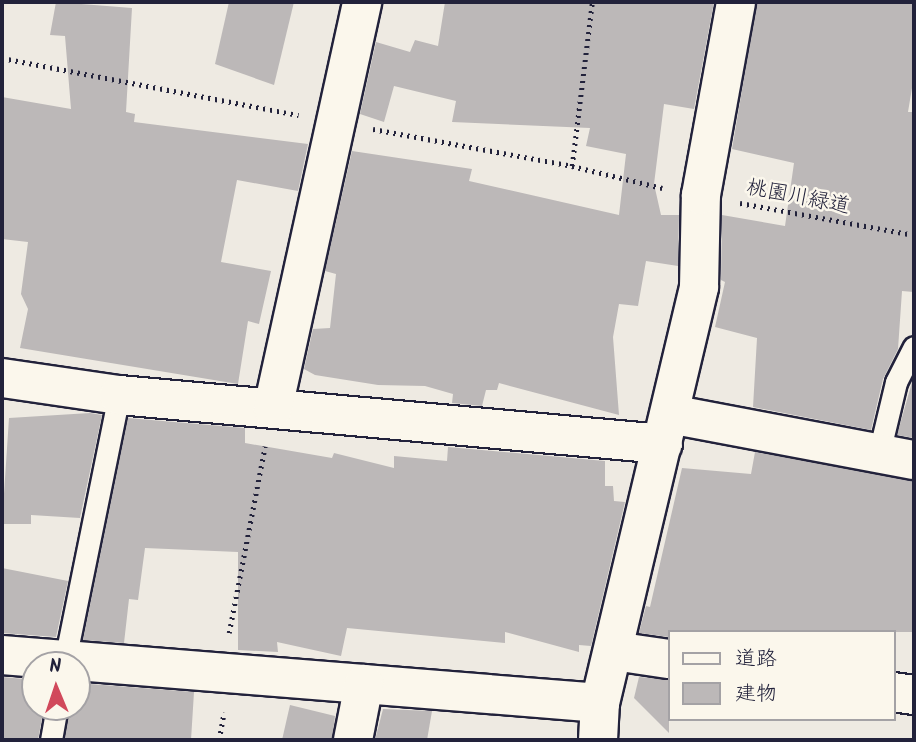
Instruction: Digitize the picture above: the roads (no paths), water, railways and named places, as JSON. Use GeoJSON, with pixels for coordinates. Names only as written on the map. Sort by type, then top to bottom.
{"type":"FeatureCollection","features":[{"type":"Feature","properties":{"kind":"street"},"geometry":{"type":"LineString","coordinates":[[273,408],[362,2]]}},
{"type":"Feature","properties":{"kind":"street"},"geometry":{"type":"LineString","coordinates":[[598,740],[600,703],[699,287],[701,195],[736,2]]}},
{"type":"Feature","properties":{"kind":"street"},"geometry":{"type":"LineString","coordinates":[[2,378],[118,395],[273,408],[667,429],[897,456]]}},
{"type":"Feature","properties":{"kind":"street"},"geometry":{"type":"LineString","coordinates":[[614,651],[668,659]]}},
{"type":"Feature","properties":{"kind":"street"},"geometry":{"type":"LineString","coordinates":[[2,655],[21,657]]}},
{"type":"Feature","properties":{"kind":"street"},"geometry":{"type":"LineString","coordinates":[[91,665],[600,703]]}},
{"type":"Feature","properties":{"kind":"street"},"geometry":{"type":"LineString","coordinates":[[353,740],[364,684]]}},
{"type":"Feature","properties":{"kind":"street"},"geometry":{"type":"LineString","coordinates":[[895,692],[914,695]]}},
{"type":"Feature","properties":{"kind":"lane"},"geometry":{"type":"LineString","coordinates":[[897,456],[896,382],[914,347]]}},
{"type":"Feature","properties":{"kind":"lane"},"geometry":{"type":"LineString","coordinates":[[66,651],[118,395]]}},
{"type":"Feature","properties":{"kind":"lane"},"geometry":{"type":"LineString","coordinates":[[51,740],[54,721]]}}]}
